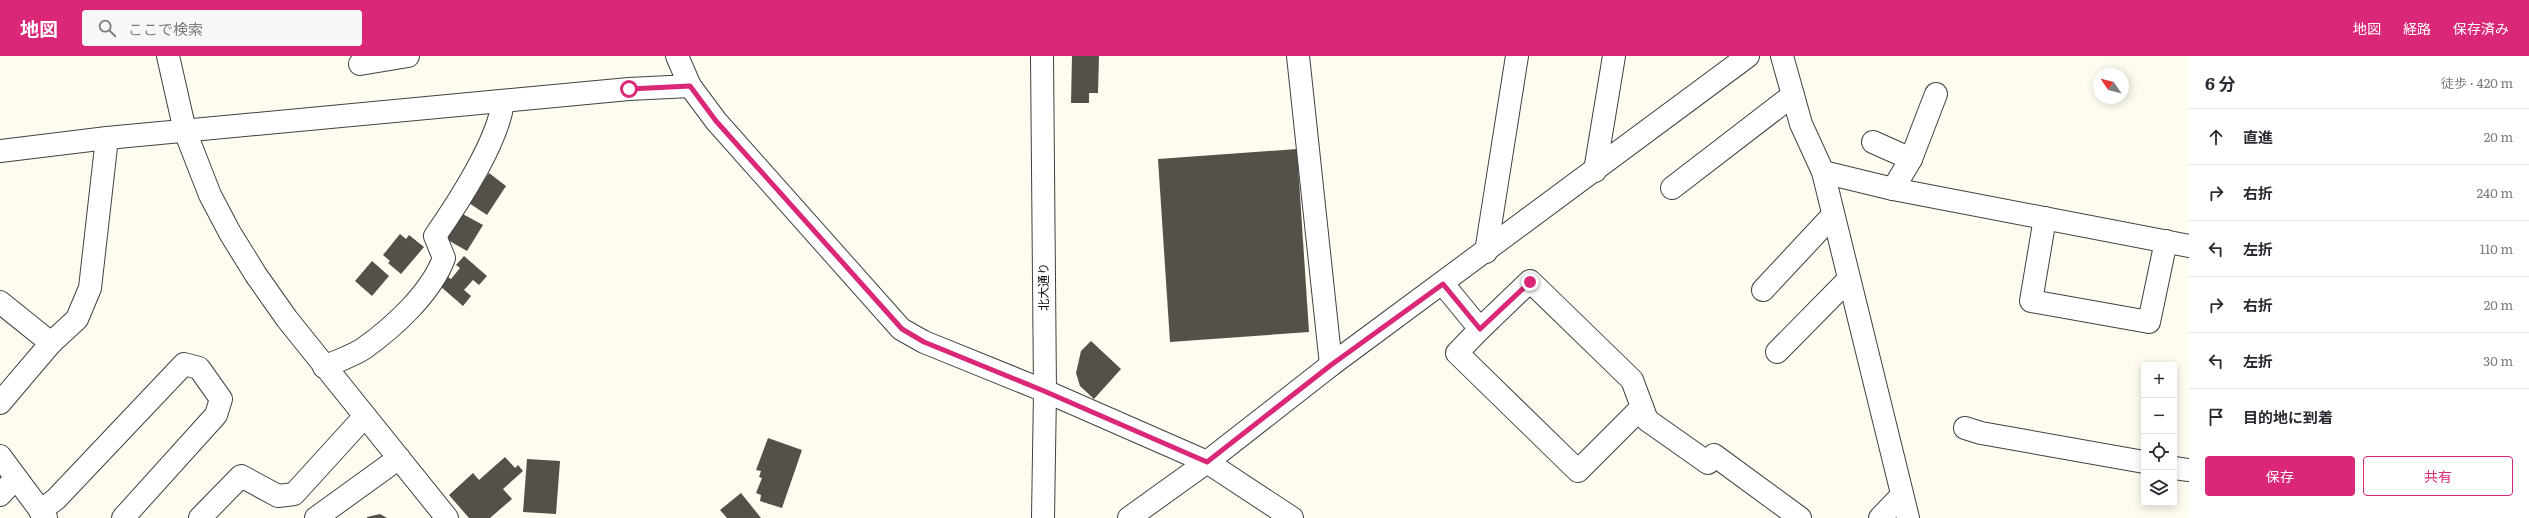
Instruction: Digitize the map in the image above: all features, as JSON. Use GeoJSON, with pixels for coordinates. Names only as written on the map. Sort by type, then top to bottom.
{"type":"FeatureCollection","features":[{"type":"Feature","properties":{"kind":"street"},"geometry":{"type":"LineString","coordinates":[[168,56],[185,131],[210,195],[230,233],[256,275],[324,367],[446,518]]}},
{"type":"Feature","properties":{"kind":"street"},"geometry":{"type":"LineString","coordinates":[[360,64],[408,56]]}},
{"type":"Feature","properties":{"kind":"street"},"geometry":{"type":"LineString","coordinates":[[677,56],[690,86],[716,121],[902,329],[924,342],[1044,391],[1207,462],[1292,518]]}},
{"type":"Feature","properties":{"kind":"street","name":"北大通り"},"geometry":{"type":"LineString","coordinates":[[1042,56],[1044,391],[1043,518]]}},
{"type":"Feature","properties":{"kind":"street"},"geometry":{"type":"LineString","coordinates":[[1298,56],[1331,365]]}},
{"type":"Feature","properties":{"kind":"street"},"geometry":{"type":"LineString","coordinates":[[1486,252],[1517,56]]}},
{"type":"Feature","properties":{"kind":"street"},"geometry":{"type":"LineString","coordinates":[[1595,171],[1614,56]]}},
{"type":"Feature","properties":{"kind":"street"},"geometry":{"type":"LineString","coordinates":[[1129,518],[1207,462],[1331,365],[1443,284],[1748,56]]}},
{"type":"Feature","properties":{"kind":"street"},"geometry":{"type":"LineString","coordinates":[[1782,56],[1801,124],[1823,172],[1908,518]]}},
{"type":"Feature","properties":{"kind":"street"},"geometry":{"type":"LineString","coordinates":[[0,151],[107,138],[503,101],[690,86]]}},
{"type":"Feature","properties":{"kind":"street"},"geometry":{"type":"LineString","coordinates":[[1893,189],[1911,159],[1936,94]]}},
{"type":"Feature","properties":{"kind":"street"},"geometry":{"type":"LineString","coordinates":[[1672,188],[1793,95]]}},
{"type":"Feature","properties":{"kind":"street"},"geometry":{"type":"LineString","coordinates":[[324,367],[363,349],[412,307],[438,274],[444,258],[435,236],[458,202],[494,134],[502,116],[503,101]]}},
{"type":"Feature","properties":{"kind":"street"},"geometry":{"type":"LineString","coordinates":[[0,402],[51,344],[77,319],[90,288],[107,138]]}},
{"type":"Feature","properties":{"kind":"street"},"geometry":{"type":"LineString","coordinates":[[1873,142],[1911,159]]}},
{"type":"Feature","properties":{"kind":"street"},"geometry":{"type":"LineString","coordinates":[[1823,172],[1893,189],[2189,246]]}},
{"type":"Feature","properties":{"kind":"street"},"geometry":{"type":"LineString","coordinates":[[1763,290],[1833,215]]}},
{"type":"Feature","properties":{"kind":"street"},"geometry":{"type":"LineString","coordinates":[[2045,218],[2031,301],[2149,322],[2166,241]]}},
{"type":"Feature","properties":{"kind":"street"},"geometry":{"type":"LineString","coordinates":[[1777,352],[1849,279]]}},
{"type":"Feature","properties":{"kind":"street"},"geometry":{"type":"LineString","coordinates":[[1642,407],[1578,471],[1457,353],[1530,282],[1632,380],[1647,420],[1708,464],[1714,455],[1800,518]]}},
{"type":"Feature","properties":{"kind":"street"},"geometry":{"type":"LineString","coordinates":[[1443,284],[1480,329]]}},
{"type":"Feature","properties":{"kind":"street"},"geometry":{"type":"LineString","coordinates":[[0,302],[51,344]]}},
{"type":"Feature","properties":{"kind":"street"},"geometry":{"type":"LineString","coordinates":[[0,456],[43,514],[184,364],[199,368],[221,399],[216,415],[123,518]]}},
{"type":"Feature","properties":{"kind":"street"},"geometry":{"type":"LineString","coordinates":[[200,518],[241,476],[278,496],[294,494],[365,416]]}},
{"type":"Feature","properties":{"kind":"street"},"geometry":{"type":"LineString","coordinates":[[1965,428],[1981,434],[2141,461]]}},
{"type":"Feature","properties":{"kind":"street"},"geometry":{"type":"LineString","coordinates":[[316,518],[399,458]]}},
{"type":"Feature","properties":{"kind":"street"},"geometry":{"type":"LineString","coordinates":[[2177,468],[2189,470]]}},
{"type":"Feature","properties":{"kind":"street"},"geometry":{"type":"LineString","coordinates":[[0,495],[16,478]]}},
{"type":"Feature","properties":{"kind":"street"},"geometry":{"type":"LineString","coordinates":[[1880,518],[1902,495]]}},
{"type":"Feature","properties":{"kind":"building"},"geometry":{"type":"Polygon","coordinates":[[[1072,56],[1099,56],[1098,93],[1089,93],[1089,103],[1071,103],[1072,56]]]}},
{"type":"Feature","properties":{"kind":"building"},"geometry":{"type":"Polygon","coordinates":[[[1297,149],[1309,332],[1170,342],[1158,159],[1297,149]]]}},
{"type":"Feature","properties":{"kind":"building"},"geometry":{"type":"Polygon","coordinates":[[[489,173],[506,186],[487,215],[469,203],[489,173]]]}},
{"type":"Feature","properties":{"kind":"building"},"geometry":{"type":"Polygon","coordinates":[[[461,213],[483,225],[467,251],[446,239],[461,213]]]}},
{"type":"Feature","properties":{"kind":"building"},"geometry":{"type":"Polygon","coordinates":[[[400,234],[406,239],[409,235],[424,247],[401,274],[388,263],[390,261],[383,255],[400,234]]]}},
{"type":"Feature","properties":{"kind":"building"},"geometry":{"type":"Polygon","coordinates":[[[464,256],[487,276],[479,285],[473,280],[464,290],[471,296],[463,306],[440,286],[448,277],[451,279],[460,268],[456,265],[464,256]]]}},
{"type":"Feature","properties":{"kind":"building"},"geometry":{"type":"Polygon","coordinates":[[[372,261],[389,276],[372,296],[355,281],[372,261]]]}},
{"type":"Feature","properties":{"kind":"building"},"geometry":{"type":"Polygon","coordinates":[[[1091,341],[1121,369],[1094,399],[1080,386],[1076,373],[1081,351],[1091,341]]]}},
{"type":"Feature","properties":{"kind":"building"},"geometry":{"type":"Polygon","coordinates":[[[768,438],[802,450],[782,508],[760,501],[761,495],[756,493],[762,478],[759,477],[761,471],[756,470],[768,438]]]}},
{"type":"Feature","properties":{"kind":"building"},"geometry":{"type":"Polygon","coordinates":[[[505,457],[515,468],[518,465],[523,471],[503,489],[512,499],[490,518],[469,518],[449,495],[473,473],[479,480],[505,457]]]}},
{"type":"Feature","properties":{"kind":"building"},"geometry":{"type":"Polygon","coordinates":[[[527,459],[560,461],[556,514],[523,512],[527,459]]]}},
{"type":"Feature","properties":{"kind":"building"},"geometry":{"type":"Polygon","coordinates":[[[741,493],[761,518],[727,518],[720,510],[741,493]]]}},
{"type":"Feature","properties":{"kind":"building"},"geometry":{"type":"Polygon","coordinates":[[[380,514],[387,518],[367,518],[367,517],[380,514]]]}},
{"type":"Feature","properties":{"kind":"route"},"geometry":{"type":"LineString","coordinates":[[629,89],[690,86],[716,121],[902,329],[924,342],[1044,391],[1207,462],[1331,365],[1443,284],[1480,329],[1530,282]]}}]}
